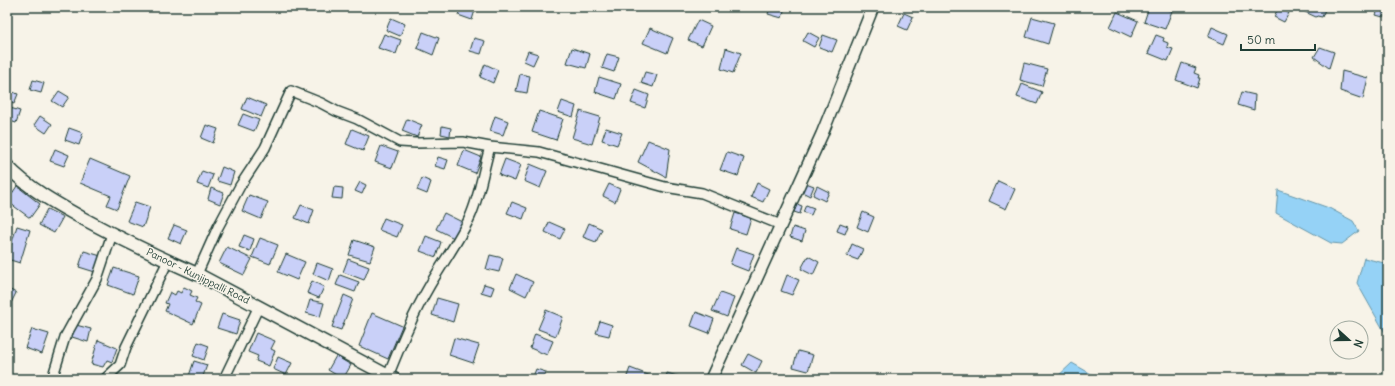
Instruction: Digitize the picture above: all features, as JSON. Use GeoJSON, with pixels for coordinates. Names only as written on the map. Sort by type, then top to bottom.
{"type":"FeatureCollection","features":[{"type":"Feature","properties":{"kind":"main road","name":"Panoor - Kunjippalli Road"},"geometry":{"type":"LineString","coordinates":[[7,166],[31,188],[112,234],[197,274],[391,377]]}},
{"type":"Feature","properties":{"kind":"street"},"geometry":{"type":"LineString","coordinates":[[711,379],[822,134],[873,7]]}},
{"type":"Feature","properties":{"kind":"street"},"geometry":{"type":"LineString","coordinates":[[197,274],[218,227],[240,186],[265,148],[291,91],[321,102],[336,111],[357,119],[400,142],[463,142],[490,147],[539,152],[665,187],[702,193],[781,225]]}},
{"type":"Feature","properties":{"kind":"street"},"geometry":{"type":"LineString","coordinates":[[391,377],[408,326],[430,285],[471,216],[490,147]]}},
{"type":"Feature","properties":{"kind":"street"},"geometry":{"type":"LineString","coordinates":[[52,379],[65,337],[97,279],[112,234]]}},
{"type":"Feature","properties":{"kind":"street"},"geometry":{"type":"LineString","coordinates":[[105,379],[120,365],[126,347],[168,261]]}},
{"type":"Feature","properties":{"kind":"street"},"geometry":{"type":"LineString","coordinates":[[224,379],[259,306]]}},
{"type":"Feature","properties":{"kind":"water"},"geometry":{"type":"Polygon","coordinates":[[[1278,190],[1329,208],[1353,221],[1359,231],[1342,244],[1331,243],[1276,213],[1278,190]]]}},
{"type":"Feature","properties":{"kind":"water"},"geometry":{"type":"Polygon","coordinates":[[[1364,258],[1388,264],[1388,338],[1357,283],[1364,258]]]}},
{"type":"Feature","properties":{"kind":"water"},"geometry":{"type":"Polygon","coordinates":[[[1072,363],[1100,379],[1055,379],[1072,363]]]}},
{"type":"Feature","properties":{"kind":"building"},"geometry":{"type":"Polygon","coordinates":[[[461,7],[476,7],[472,20],[458,15],[461,7]]]}},
{"type":"Feature","properties":{"kind":"building"},"geometry":{"type":"Polygon","coordinates":[[[770,7],[785,7],[782,18],[768,14],[770,7]]]}},
{"type":"Feature","properties":{"kind":"building"},"geometry":{"type":"Polygon","coordinates":[[[1149,7],[1162,7],[1172,11],[1165,29],[1144,22],[1149,7]]]}},
{"type":"Feature","properties":{"kind":"building"},"geometry":{"type":"Polygon","coordinates":[[[1242,7],[1256,7],[1253,13],[1242,7]]]}},
{"type":"Feature","properties":{"kind":"building"},"geometry":{"type":"Polygon","coordinates":[[[1305,7],[1326,7],[1322,17],[1316,17],[1303,11],[1305,7]]]}},
{"type":"Feature","properties":{"kind":"building"},"geometry":{"type":"Polygon","coordinates":[[[1373,7],[1388,7],[1388,11],[1386,10],[1383,17],[1376,15],[1378,10],[1373,7]]]}},
{"type":"Feature","properties":{"kind":"building"},"geometry":{"type":"Polygon","coordinates":[[[1278,8],[1289,13],[1284,22],[1274,17],[1278,8]]]}},
{"type":"Feature","properties":{"kind":"building"},"geometry":{"type":"Polygon","coordinates":[[[1117,12],[1138,21],[1131,37],[1110,27],[1117,12]]]}},
{"type":"Feature","properties":{"kind":"building"},"geometry":{"type":"Polygon","coordinates":[[[904,13],[913,17],[907,30],[898,26],[904,13]]]}},
{"type":"Feature","properties":{"kind":"building"},"geometry":{"type":"Polygon","coordinates":[[[1032,17],[1054,23],[1048,44],[1026,37],[1032,17]]]}},
{"type":"Feature","properties":{"kind":"building"},"geometry":{"type":"Polygon","coordinates":[[[391,18],[405,24],[400,36],[386,30],[391,18]]]}},
{"type":"Feature","properties":{"kind":"building"},"geometry":{"type":"Polygon","coordinates":[[[698,20],[711,26],[702,46],[688,40],[698,20]]]}},
{"type":"Feature","properties":{"kind":"building"},"geometry":{"type":"Polygon","coordinates":[[[1212,27],[1228,34],[1224,44],[1208,37],[1212,27]]]}},
{"type":"Feature","properties":{"kind":"building"},"geometry":{"type":"Polygon","coordinates":[[[650,28],[673,38],[667,53],[643,43],[650,28]]]}},
{"type":"Feature","properties":{"kind":"building"},"geometry":{"type":"Polygon","coordinates":[[[423,32],[439,38],[433,55],[417,48],[423,32]]]}},
{"type":"Feature","properties":{"kind":"building"},"geometry":{"type":"Polygon","coordinates":[[[808,32],[819,38],[814,47],[803,41],[808,32]]]}},
{"type":"Feature","properties":{"kind":"building"},"geometry":{"type":"Polygon","coordinates":[[[384,34],[401,40],[396,54],[378,48],[384,34]]]}},
{"type":"Feature","properties":{"kind":"building"},"geometry":{"type":"Polygon","coordinates":[[[823,35],[837,40],[832,52],[819,47],[823,35]]]}},
{"type":"Feature","properties":{"kind":"building"},"geometry":{"type":"Polygon","coordinates":[[[1156,35],[1164,38],[1163,41],[1168,43],[1167,47],[1173,49],[1168,61],[1148,53],[1156,35]]]}},
{"type":"Feature","properties":{"kind":"building"},"geometry":{"type":"Polygon","coordinates":[[[474,38],[485,41],[481,54],[470,51],[474,38]]]}},
{"type":"Feature","properties":{"kind":"building"},"geometry":{"type":"Polygon","coordinates":[[[1320,47],[1334,52],[1329,68],[1314,57],[1320,47]]]}},
{"type":"Feature","properties":{"kind":"building"},"geometry":{"type":"Polygon","coordinates":[[[572,48],[590,54],[586,68],[567,63],[572,48]]]}},
{"type":"Feature","properties":{"kind":"building"},"geometry":{"type":"Polygon","coordinates":[[[726,48],[741,53],[733,73],[721,69],[726,48]]]}},
{"type":"Feature","properties":{"kind":"building"},"geometry":{"type":"Polygon","coordinates":[[[528,51],[538,54],[533,65],[524,61],[528,51]]]}},
{"type":"Feature","properties":{"kind":"building"},"geometry":{"type":"Polygon","coordinates":[[[607,54],[619,57],[614,72],[602,68],[607,54]]]}},
{"type":"Feature","properties":{"kind":"building"},"geometry":{"type":"Polygon","coordinates":[[[1024,63],[1047,69],[1042,86],[1020,80],[1024,63]]]}},
{"type":"Feature","properties":{"kind":"building"},"geometry":{"type":"Polygon","coordinates":[[[1182,63],[1196,68],[1194,73],[1199,75],[1198,78],[1200,78],[1197,88],[1176,80],[1182,63]]]}},
{"type":"Feature","properties":{"kind":"building"},"geometry":{"type":"Polygon","coordinates":[[[485,64],[498,70],[493,83],[480,77],[485,64]]]}},
{"type":"Feature","properties":{"kind":"building"},"geometry":{"type":"Polygon","coordinates":[[[1342,71],[1368,78],[1363,99],[1340,91],[1342,71]]]}},
{"type":"Feature","properties":{"kind":"building"},"geometry":{"type":"Polygon","coordinates":[[[645,72],[657,75],[653,87],[641,83],[645,72]]]}},
{"type":"Feature","properties":{"kind":"building"},"geometry":{"type":"Polygon","coordinates":[[[520,74],[530,76],[527,93],[516,91],[520,74]]]}},
{"type":"Feature","properties":{"kind":"building"},"geometry":{"type":"Polygon","coordinates":[[[599,77],[621,84],[616,99],[595,92],[599,77]]]}},
{"type":"Feature","properties":{"kind":"building"},"geometry":{"type":"Polygon","coordinates":[[[33,80],[44,83],[41,93],[30,90],[33,80]]]}},
{"type":"Feature","properties":{"kind":"building"},"geometry":{"type":"Polygon","coordinates":[[[1022,84],[1042,92],[1037,104],[1017,97],[1022,84]]]}},
{"type":"Feature","properties":{"kind":"building"},"geometry":{"type":"Polygon","coordinates":[[[7,90],[18,94],[14,104],[7,101],[7,90]]]}},
{"type":"Feature","properties":{"kind":"building"},"geometry":{"type":"Polygon","coordinates":[[[636,90],[649,95],[645,108],[631,103],[636,90]]]}},
{"type":"Feature","properties":{"kind":"building"},"geometry":{"type":"Polygon","coordinates":[[[59,91],[69,97],[62,107],[52,101],[59,91]]]}},
{"type":"Feature","properties":{"kind":"building"},"geometry":{"type":"Polygon","coordinates":[[[1242,92],[1255,95],[1254,110],[1238,105],[1242,92]]]}},
{"type":"Feature","properties":{"kind":"building"},"geometry":{"type":"Polygon","coordinates":[[[247,97],[266,105],[261,117],[242,109],[247,97]]]}},
{"type":"Feature","properties":{"kind":"building"},"geometry":{"type":"Polygon","coordinates":[[[562,101],[576,106],[573,117],[558,112],[562,101]]]}},
{"type":"Feature","properties":{"kind":"building"},"geometry":{"type":"Polygon","coordinates":[[[7,107],[20,111],[16,123],[7,120],[7,107]]]}},
{"type":"Feature","properties":{"kind":"building"},"geometry":{"type":"Polygon","coordinates":[[[539,111],[563,119],[556,140],[532,132],[539,111]]]}},
{"type":"Feature","properties":{"kind":"building"},"geometry":{"type":"Polygon","coordinates":[[[580,111],[600,117],[592,144],[572,138],[580,111]]]}},
{"type":"Feature","properties":{"kind":"building"},"geometry":{"type":"Polygon","coordinates":[[[243,114],[259,120],[254,131],[238,125],[243,114]]]}},
{"type":"Feature","properties":{"kind":"building"},"geometry":{"type":"Polygon","coordinates":[[[40,116],[52,124],[46,133],[34,125],[40,116]]]}},
{"type":"Feature","properties":{"kind":"building"},"geometry":{"type":"Polygon","coordinates":[[[495,116],[508,121],[503,135],[490,131],[495,116]]]}},
{"type":"Feature","properties":{"kind":"building"},"geometry":{"type":"Polygon","coordinates":[[[407,119],[422,125],[417,137],[402,131],[407,119]]]}},
{"type":"Feature","properties":{"kind":"building"},"geometry":{"type":"Polygon","coordinates":[[[206,125],[218,129],[213,143],[201,138],[206,125]]]}},
{"type":"Feature","properties":{"kind":"building"},"geometry":{"type":"Polygon","coordinates":[[[442,126],[451,128],[450,136],[441,134],[442,126]]]}},
{"type":"Feature","properties":{"kind":"building"},"geometry":{"type":"Polygon","coordinates":[[[69,128],[83,133],[79,145],[65,140],[69,128]]]}},
{"type":"Feature","properties":{"kind":"building"},"geometry":{"type":"Polygon","coordinates":[[[606,128],[622,133],[617,145],[602,140],[606,128]]]}},
{"type":"Feature","properties":{"kind":"building"},"geometry":{"type":"Polygon","coordinates":[[[352,129],[369,136],[363,151],[346,144],[352,129]]]}},
{"type":"Feature","properties":{"kind":"building"},"geometry":{"type":"Polygon","coordinates":[[[648,140],[670,149],[666,177],[638,162],[648,140]]]}},
{"type":"Feature","properties":{"kind":"building"},"geometry":{"type":"Polygon","coordinates":[[[381,146],[398,152],[392,168],[375,162],[381,146]]]}},
{"type":"Feature","properties":{"kind":"building"},"geometry":{"type":"Polygon","coordinates":[[[55,149],[69,155],[64,166],[50,161],[55,149]]]}},
{"type":"Feature","properties":{"kind":"building"},"geometry":{"type":"Polygon","coordinates":[[[464,150],[481,157],[475,173],[458,166],[464,150]]]}},
{"type":"Feature","properties":{"kind":"building"},"geometry":{"type":"Polygon","coordinates":[[[727,152],[744,158],[738,176],[720,170],[727,152]]]}},
{"type":"Feature","properties":{"kind":"building"},"geometry":{"type":"Polygon","coordinates":[[[438,157],[448,160],[445,169],[435,166],[438,157]]]}},
{"type":"Feature","properties":{"kind":"building"},"geometry":{"type":"Polygon","coordinates":[[[90,159],[130,176],[117,209],[107,205],[111,196],[80,183],[90,159]]]}},
{"type":"Feature","properties":{"kind":"building"},"geometry":{"type":"Polygon","coordinates":[[[505,159],[521,165],[515,181],[499,175],[505,159]]]}},
{"type":"Feature","properties":{"kind":"building"},"geometry":{"type":"Polygon","coordinates":[[[530,164],[547,171],[540,188],[524,181],[530,164]]]}},
{"type":"Feature","properties":{"kind":"building"},"geometry":{"type":"Polygon","coordinates":[[[222,167],[234,172],[230,185],[217,181],[222,167]]]}},
{"type":"Feature","properties":{"kind":"building"},"geometry":{"type":"Polygon","coordinates":[[[202,171],[213,175],[208,188],[197,184],[202,171]]]}},
{"type":"Feature","properties":{"kind":"building"},"geometry":{"type":"Polygon","coordinates":[[[422,178],[431,182],[427,194],[417,190],[422,178]]]}},
{"type":"Feature","properties":{"kind":"building"},"geometry":{"type":"Polygon","coordinates":[[[998,181],[1015,189],[1006,209],[989,201],[998,181]]]}},
{"type":"Feature","properties":{"kind":"building"},"geometry":{"type":"Polygon","coordinates":[[[360,182],[366,185],[362,194],[355,191],[360,182]]]}},
{"type":"Feature","properties":{"kind":"building"},"geometry":{"type":"Polygon","coordinates":[[[757,183],[769,189],[763,202],[751,197],[757,183]]]}},
{"type":"Feature","properties":{"kind":"building"},"geometry":{"type":"Polygon","coordinates":[[[806,183],[814,186],[810,196],[802,192],[806,183]]]}},
{"type":"Feature","properties":{"kind":"building"},"geometry":{"type":"Polygon","coordinates":[[[609,184],[620,189],[615,202],[603,196],[609,184]]]}},
{"type":"Feature","properties":{"kind":"building"},"geometry":{"type":"Polygon","coordinates":[[[17,186],[40,204],[30,218],[7,201],[17,186]]]}},
{"type":"Feature","properties":{"kind":"building"},"geometry":{"type":"Polygon","coordinates":[[[817,186],[829,192],[825,201],[813,195],[817,186]]]}},
{"type":"Feature","properties":{"kind":"building"},"geometry":{"type":"Polygon","coordinates":[[[334,187],[343,188],[342,199],[332,198],[334,187]]]}},
{"type":"Feature","properties":{"kind":"building"},"geometry":{"type":"Polygon","coordinates":[[[211,188],[224,193],[220,204],[208,199],[211,188]]]}},
{"type":"Feature","properties":{"kind":"building"},"geometry":{"type":"Polygon","coordinates":[[[249,195],[268,202],[261,219],[242,211],[249,195]]]}},
{"type":"Feature","properties":{"kind":"building"},"geometry":{"type":"Polygon","coordinates":[[[135,202],[150,207],[143,227],[127,221],[135,202]]]}},
{"type":"Feature","properties":{"kind":"building"},"geometry":{"type":"Polygon","coordinates":[[[512,202],[527,208],[523,219],[507,213],[512,202]]]}},
{"type":"Feature","properties":{"kind":"building"},"geometry":{"type":"Polygon","coordinates":[[[797,204],[802,206],[800,214],[794,212],[797,204]]]}},
{"type":"Feature","properties":{"kind":"building"},"geometry":{"type":"Polygon","coordinates":[[[301,205],[314,210],[309,224],[295,218],[301,205]]]}},
{"type":"Feature","properties":{"kind":"building"},"geometry":{"type":"Polygon","coordinates":[[[806,205],[814,208],[811,215],[803,212],[806,205]]]}},
{"type":"Feature","properties":{"kind":"building"},"geometry":{"type":"Polygon","coordinates":[[[47,209],[63,217],[54,233],[39,225],[47,209]]]}},
{"type":"Feature","properties":{"kind":"building"},"geometry":{"type":"Polygon","coordinates":[[[863,212],[874,217],[868,232],[857,227],[863,212]]]}},
{"type":"Feature","properties":{"kind":"building"},"geometry":{"type":"Polygon","coordinates":[[[444,213],[462,222],[454,238],[436,229],[444,213]]]}},
{"type":"Feature","properties":{"kind":"building"},"geometry":{"type":"Polygon","coordinates":[[[735,213],[751,218],[746,234],[730,229],[735,213]]]}},
{"type":"Feature","properties":{"kind":"building"},"geometry":{"type":"Polygon","coordinates":[[[384,218],[402,225],[397,237],[379,230],[384,218]]]}},
{"type":"Feature","properties":{"kind":"building"},"geometry":{"type":"Polygon","coordinates":[[[549,222],[565,229],[560,239],[545,232],[549,222]]]}},
{"type":"Feature","properties":{"kind":"building"},"geometry":{"type":"Polygon","coordinates":[[[589,223],[602,229],[596,242],[583,237],[589,223]]]}},
{"type":"Feature","properties":{"kind":"building"},"geometry":{"type":"Polygon","coordinates":[[[840,223],[848,226],[845,234],[837,231],[840,223]]]}},
{"type":"Feature","properties":{"kind":"building"},"geometry":{"type":"Polygon","coordinates":[[[174,225],[187,230],[181,244],[168,238],[174,225]]]}},
{"type":"Feature","properties":{"kind":"building"},"geometry":{"type":"Polygon","coordinates":[[[17,226],[30,230],[20,263],[7,259],[7,244],[11,245],[17,226]]]}},
{"type":"Feature","properties":{"kind":"building"},"geometry":{"type":"Polygon","coordinates":[[[793,227],[805,231],[802,241],[790,237],[793,227]]]}},
{"type":"Feature","properties":{"kind":"building"},"geometry":{"type":"Polygon","coordinates":[[[244,235],[254,239],[250,251],[239,247],[244,235]]]}},
{"type":"Feature","properties":{"kind":"building"},"geometry":{"type":"Polygon","coordinates":[[[426,236],[441,242],[436,257],[420,251],[426,236]]]}},
{"type":"Feature","properties":{"kind":"building"},"geometry":{"type":"Polygon","coordinates":[[[260,238],[278,245],[270,264],[252,257],[260,238]]]}},
{"type":"Feature","properties":{"kind":"building"},"geometry":{"type":"Polygon","coordinates":[[[354,240],[375,247],[370,261],[349,255],[354,240]]]}},
{"type":"Feature","properties":{"kind":"building"},"geometry":{"type":"Polygon","coordinates":[[[852,244],[863,249],[858,260],[847,256],[852,244]]]}},
{"type":"Feature","properties":{"kind":"building"},"geometry":{"type":"Polygon","coordinates":[[[227,247],[252,259],[244,275],[219,263],[227,247]]]}},
{"type":"Feature","properties":{"kind":"building"},"geometry":{"type":"Polygon","coordinates":[[[736,248],[754,254],[748,271],[730,264],[736,248]]]}},
{"type":"Feature","properties":{"kind":"building"},"geometry":{"type":"Polygon","coordinates":[[[84,251],[101,256],[95,272],[79,267],[84,251]]]}},
{"type":"Feature","properties":{"kind":"building"},"geometry":{"type":"Polygon","coordinates":[[[286,254],[305,262],[297,280],[278,272],[286,254]]]}},
{"type":"Feature","properties":{"kind":"building"},"geometry":{"type":"Polygon","coordinates":[[[490,255],[503,258],[499,272],[486,269],[490,255]]]}},
{"type":"Feature","properties":{"kind":"building"},"geometry":{"type":"Polygon","coordinates":[[[808,256],[819,262],[813,275],[801,269],[808,256]]]}},
{"type":"Feature","properties":{"kind":"building"},"geometry":{"type":"Polygon","coordinates":[[[348,259],[369,267],[364,280],[343,272],[348,259]]]}},
{"type":"Feature","properties":{"kind":"building"},"geometry":{"type":"Polygon","coordinates":[[[317,263],[333,269],[329,281],[313,274],[317,263]]]}},
{"type":"Feature","properties":{"kind":"building"},"geometry":{"type":"Polygon","coordinates":[[[114,268],[139,276],[133,294],[108,285],[114,268]]]}},
{"type":"Feature","properties":{"kind":"building"},"geometry":{"type":"Polygon","coordinates":[[[516,274],[533,282],[526,296],[510,288],[516,274]]]}},
{"type":"Feature","properties":{"kind":"building"},"geometry":{"type":"Polygon","coordinates":[[[340,275],[359,282],[355,292],[336,285],[340,275]]]}},
{"type":"Feature","properties":{"kind":"building"},"geometry":{"type":"Polygon","coordinates":[[[787,275],[799,280],[792,295],[781,291],[787,275]]]}},
{"type":"Feature","properties":{"kind":"building"},"geometry":{"type":"Polygon","coordinates":[[[312,281],[324,287],[319,298],[307,293],[312,281]]]}},
{"type":"Feature","properties":{"kind":"building"},"geometry":{"type":"Polygon","coordinates":[[[484,284],[494,287],[491,295],[481,292],[484,284]]]}},
{"type":"Feature","properties":{"kind":"building"},"geometry":{"type":"Polygon","coordinates":[[[184,287],[192,291],[190,295],[197,298],[195,302],[201,305],[193,324],[165,311],[168,304],[165,303],[170,292],[175,295],[177,291],[181,293],[184,287]]]}},
{"type":"Feature","properties":{"kind":"building"},"geometry":{"type":"Polygon","coordinates":[[[7,288],[16,293],[7,311],[7,288]]]}},
{"type":"Feature","properties":{"kind":"building"},"geometry":{"type":"Polygon","coordinates":[[[720,293],[734,298],[727,317],[712,311],[720,293]]]}},
{"type":"Feature","properties":{"kind":"building"},"geometry":{"type":"Polygon","coordinates":[[[344,295],[353,299],[341,330],[332,327],[344,295]]]}},
{"type":"Feature","properties":{"kind":"building"},"geometry":{"type":"Polygon","coordinates":[[[437,298],[458,304],[453,322],[432,315],[437,298]]]}},
{"type":"Feature","properties":{"kind":"building"},"geometry":{"type":"Polygon","coordinates":[[[310,300],[324,303],[320,317],[306,313],[310,300]]]}},
{"type":"Feature","properties":{"kind":"building"},"geometry":{"type":"Polygon","coordinates":[[[546,310],[563,317],[556,336],[538,329],[546,310]]]}},
{"type":"Feature","properties":{"kind":"building"},"geometry":{"type":"Polygon","coordinates":[[[696,312],[714,319],[709,333],[691,326],[696,312]]]}},
{"type":"Feature","properties":{"kind":"building"},"geometry":{"type":"Polygon","coordinates":[[[372,313],[402,326],[388,359],[359,346],[372,313]]]}},
{"type":"Feature","properties":{"kind":"building"},"geometry":{"type":"Polygon","coordinates":[[[222,314],[240,320],[236,334],[217,328],[222,314]]]}},
{"type":"Feature","properties":{"kind":"building"},"geometry":{"type":"Polygon","coordinates":[[[600,321],[612,325],[609,336],[596,333],[600,321]]]}},
{"type":"Feature","properties":{"kind":"building"},"geometry":{"type":"Polygon","coordinates":[[[76,325],[91,329],[88,342],[72,337],[76,325]]]}},
{"type":"Feature","properties":{"kind":"building"},"geometry":{"type":"Polygon","coordinates":[[[32,329],[49,334],[42,354],[25,348],[32,329]]]}},
{"type":"Feature","properties":{"kind":"building"},"geometry":{"type":"Polygon","coordinates":[[[256,333],[275,341],[271,349],[275,351],[269,366],[256,361],[258,356],[248,352],[256,333]]]}},
{"type":"Feature","properties":{"kind":"building"},"geometry":{"type":"Polygon","coordinates":[[[535,334],[553,341],[547,355],[530,348],[535,334]]]}},
{"type":"Feature","properties":{"kind":"building"},"geometry":{"type":"Polygon","coordinates":[[[454,338],[479,345],[473,363],[449,355],[454,338]]]}},
{"type":"Feature","properties":{"kind":"building"},"geometry":{"type":"Polygon","coordinates":[[[98,340],[117,348],[112,362],[107,360],[103,367],[91,364],[98,340]]]}},
{"type":"Feature","properties":{"kind":"building"},"geometry":{"type":"Polygon","coordinates":[[[198,342],[209,346],[204,360],[193,356],[198,342]]]}},
{"type":"Feature","properties":{"kind":"building"},"geometry":{"type":"Polygon","coordinates":[[[798,351],[813,355],[808,371],[793,367],[798,351]]]}},
{"type":"Feature","properties":{"kind":"building"},"geometry":{"type":"Polygon","coordinates":[[[748,354],[762,361],[756,373],[742,365],[748,354]]]}},
{"type":"Feature","properties":{"kind":"building"},"geometry":{"type":"Polygon","coordinates":[[[336,356],[351,365],[343,379],[328,370],[336,356]]]}},
{"type":"Feature","properties":{"kind":"building"},"geometry":{"type":"Polygon","coordinates":[[[278,357],[292,363],[286,375],[273,369],[278,357]]]}},
{"type":"Feature","properties":{"kind":"building"},"geometry":{"type":"Polygon","coordinates":[[[194,361],[207,365],[202,379],[189,376],[194,361]]]}},
{"type":"Feature","properties":{"kind":"building"},"geometry":{"type":"Polygon","coordinates":[[[630,368],[651,376],[650,379],[626,379],[630,368]]]}},
{"type":"Feature","properties":{"kind":"building"},"geometry":{"type":"Polygon","coordinates":[[[536,369],[546,372],[544,379],[532,379],[536,369]]]}},
{"type":"Feature","properties":{"kind":"building"},"geometry":{"type":"Polygon","coordinates":[[[667,373],[684,378],[684,379],[666,379],[667,373]]]}}]}
